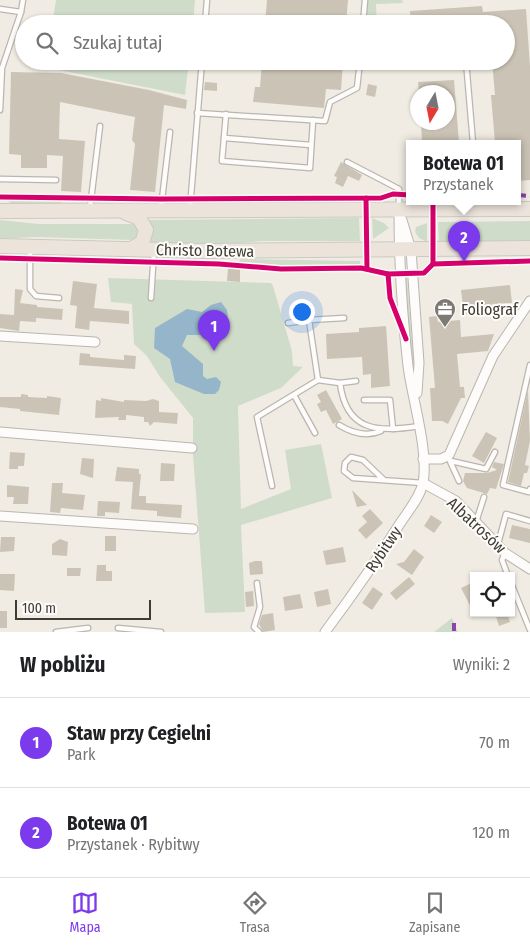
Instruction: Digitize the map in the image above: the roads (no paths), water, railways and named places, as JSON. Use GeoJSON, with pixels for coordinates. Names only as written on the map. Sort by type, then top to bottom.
{"type":"FeatureCollection","features":[{"type":"Feature","properties":{"kind":"main road"},"geometry":{"type":"LineString","coordinates":[[0,211],[399,210],[477,205],[530,209]]}},
{"type":"Feature","properties":{"kind":"main road"},"geometry":{"type":"LineString","coordinates":[[120,212],[139,218],[145,227],[142,243],[137,248],[128,249]]}},
{"type":"Feature","properties":{"kind":"main road","name":"Christo Botewa"},"geometry":{"type":"LineString","coordinates":[[0,246],[154,250],[405,250]]}},
{"type":"Feature","properties":{"kind":"main road"},"geometry":{"type":"LineString","coordinates":[[405,250],[530,248]]}},
{"type":"Feature","properties":{"kind":"street","name":"Rybitwy"},"geometry":{"type":"LineString","coordinates":[[325,632],[380,556],[416,499],[423,483],[423,459],[416,404],[419,363],[399,210]]}},
{"type":"Feature","properties":{"kind":"street"},"geometry":{"type":"LineString","coordinates":[[423,459],[449,459],[493,356],[526,315],[530,301]]}},
{"type":"Feature","properties":{"kind":"street"},"geometry":{"type":"LineString","coordinates":[[0,336],[95,342]]}},
{"type":"Feature","properties":{"kind":"street"},"geometry":{"type":"LineString","coordinates":[[0,432],[192,448]]}},
{"type":"Feature","properties":{"kind":"street","name":"Albatrosów"},"geometry":{"type":"LineString","coordinates":[[423,483],[456,501],[505,553],[530,569]]}},
{"type":"Feature","properties":{"kind":"street"},"geometry":{"type":"LineString","coordinates":[[0,516],[193,529]]}},
{"type":"Feature","properties":{"kind":"lane"},"geometry":{"type":"LineString","coordinates":[[20,15],[23,0]]}},
{"type":"Feature","properties":{"kind":"lane"},"geometry":{"type":"LineString","coordinates":[[205,15],[206,0]]}},
{"type":"Feature","properties":{"kind":"lane"},"geometry":{"type":"LineString","coordinates":[[364,15],[365,0]]}},
{"type":"Feature","properties":{"kind":"lane"},"geometry":{"type":"LineString","coordinates":[[0,9],[21,12]]}},
{"type":"Feature","properties":{"kind":"lane"},"geometry":{"type":"LineString","coordinates":[[0,110],[2,68],[15,30]]}},
{"type":"Feature","properties":{"kind":"lane"},"geometry":{"type":"LineString","coordinates":[[190,212],[201,70]]}},
{"type":"Feature","properties":{"kind":"lane"},"geometry":{"type":"LineString","coordinates":[[197,113],[325,121],[330,102],[358,88],[359,70]]}},
{"type":"Feature","properties":{"kind":"lane"},"geometry":{"type":"LineString","coordinates":[[467,70],[473,140]]}},
{"type":"Feature","properties":{"kind":"lane"},"geometry":{"type":"LineString","coordinates":[[226,114],[222,161],[310,168],[313,120]]}},
{"type":"Feature","properties":{"kind":"lane"},"geometry":{"type":"LineString","coordinates":[[90,212],[100,126]]}},
{"type":"Feature","properties":{"kind":"lane"},"geometry":{"type":"LineString","coordinates":[[161,212],[170,132]]}},
{"type":"Feature","properties":{"kind":"lane"},"geometry":{"type":"LineString","coordinates":[[224,138],[311,145]]}},
{"type":"Feature","properties":{"kind":"lane"},"geometry":{"type":"LineString","coordinates":[[347,162],[399,189],[399,210]]}},
{"type":"Feature","properties":{"kind":"lane"},"geometry":{"type":"LineString","coordinates":[[0,179],[56,180]]}},
{"type":"Feature","properties":{"kind":"lane"},"geometry":{"type":"LineString","coordinates":[[30,247],[30,289],[36,296],[59,298]]}},
{"type":"Feature","properties":{"kind":"lane"},"geometry":{"type":"LineString","coordinates":[[151,298],[154,250]]}},
{"type":"Feature","properties":{"kind":"lane"},"geometry":{"type":"LineString","coordinates":[[288,323],[344,318]]}},
{"type":"Feature","properties":{"kind":"lane"},"geometry":{"type":"LineString","coordinates":[[309,320],[318,380]]}},
{"type":"Feature","properties":{"kind":"lane"},"geometry":{"type":"LineString","coordinates":[[530,365],[503,485],[529,492],[530,489]]}},
{"type":"Feature","properties":{"kind":"lane"},"geometry":{"type":"LineString","coordinates":[[272,486],[257,417],[318,380],[340,383],[356,381]]}},
{"type":"Feature","properties":{"kind":"lane"},"geometry":{"type":"LineString","coordinates":[[340,383],[347,410],[358,422],[382,430]]}},
{"type":"Feature","properties":{"kind":"lane"},"geometry":{"type":"LineString","coordinates":[[294,395],[315,433]]}},
{"type":"Feature","properties":{"kind":"lane"},"geometry":{"type":"LineString","coordinates":[[364,400],[390,400],[393,429]]}},
{"type":"Feature","properties":{"kind":"lane"},"geometry":{"type":"LineString","coordinates":[[339,425],[357,433],[375,433],[382,430],[419,426]]}},
{"type":"Feature","properties":{"kind":"lane"},"geometry":{"type":"LineString","coordinates":[[449,459],[486,469],[495,452]]}},
{"type":"Feature","properties":{"kind":"lane"},"geometry":{"type":"LineString","coordinates":[[384,480],[360,458],[351,457],[344,463],[344,471],[350,477],[384,480],[423,483]]}},
{"type":"Feature","properties":{"kind":"lane"},"geometry":{"type":"LineString","coordinates":[[449,459],[459,480]]}},
{"type":"Feature","properties":{"kind":"lane"},"geometry":{"type":"LineString","coordinates":[[476,522],[484,497]]}},
{"type":"Feature","properties":{"kind":"lane"},"geometry":{"type":"LineString","coordinates":[[498,546],[506,514],[530,521]]}},
{"type":"Feature","properties":{"kind":"lane"},"geometry":{"type":"LineString","coordinates":[[505,553],[502,560],[506,572]]}},
{"type":"Feature","properties":{"kind":"lane"},"geometry":{"type":"LineString","coordinates":[[257,583],[260,606],[254,627],[259,632]]}},
{"type":"Feature","properties":{"kind":"lane"},"geometry":{"type":"LineString","coordinates":[[515,593],[530,630]]}},
{"type":"Feature","properties":{"kind":"lane"},"geometry":{"type":"LineString","coordinates":[[56,632],[88,628]]}},
{"type":"Feature","properties":{"kind":"lane"},"geometry":{"type":"LineString","coordinates":[[118,628],[161,632]]}},
{"type":"Feature","properties":{"kind":"water"},"geometry":{"type":"Polygon","coordinates":[[[221,302],[227,310],[228,318],[225,324],[208,335],[187,335],[182,346],[203,364],[203,376],[207,379],[216,377],[221,382],[219,390],[215,394],[204,394],[175,382],[170,359],[154,348],[155,328],[187,309],[202,312],[211,305],[221,302]]]}},
{"type":"Feature","properties":{"kind":"place","name":"Botewa 01"},"geometry":{"type":"Point","coordinates":[464,262]}},
{"type":"Feature","properties":{"kind":"place","name":"Foliograf"},"geometry":{"type":"Point","coordinates":[445,328]}},
{"type":"Feature","properties":{"kind":"place","name":"Staw przy Cegielni"},"geometry":{"type":"Point","coordinates":[214,351]}}]}
